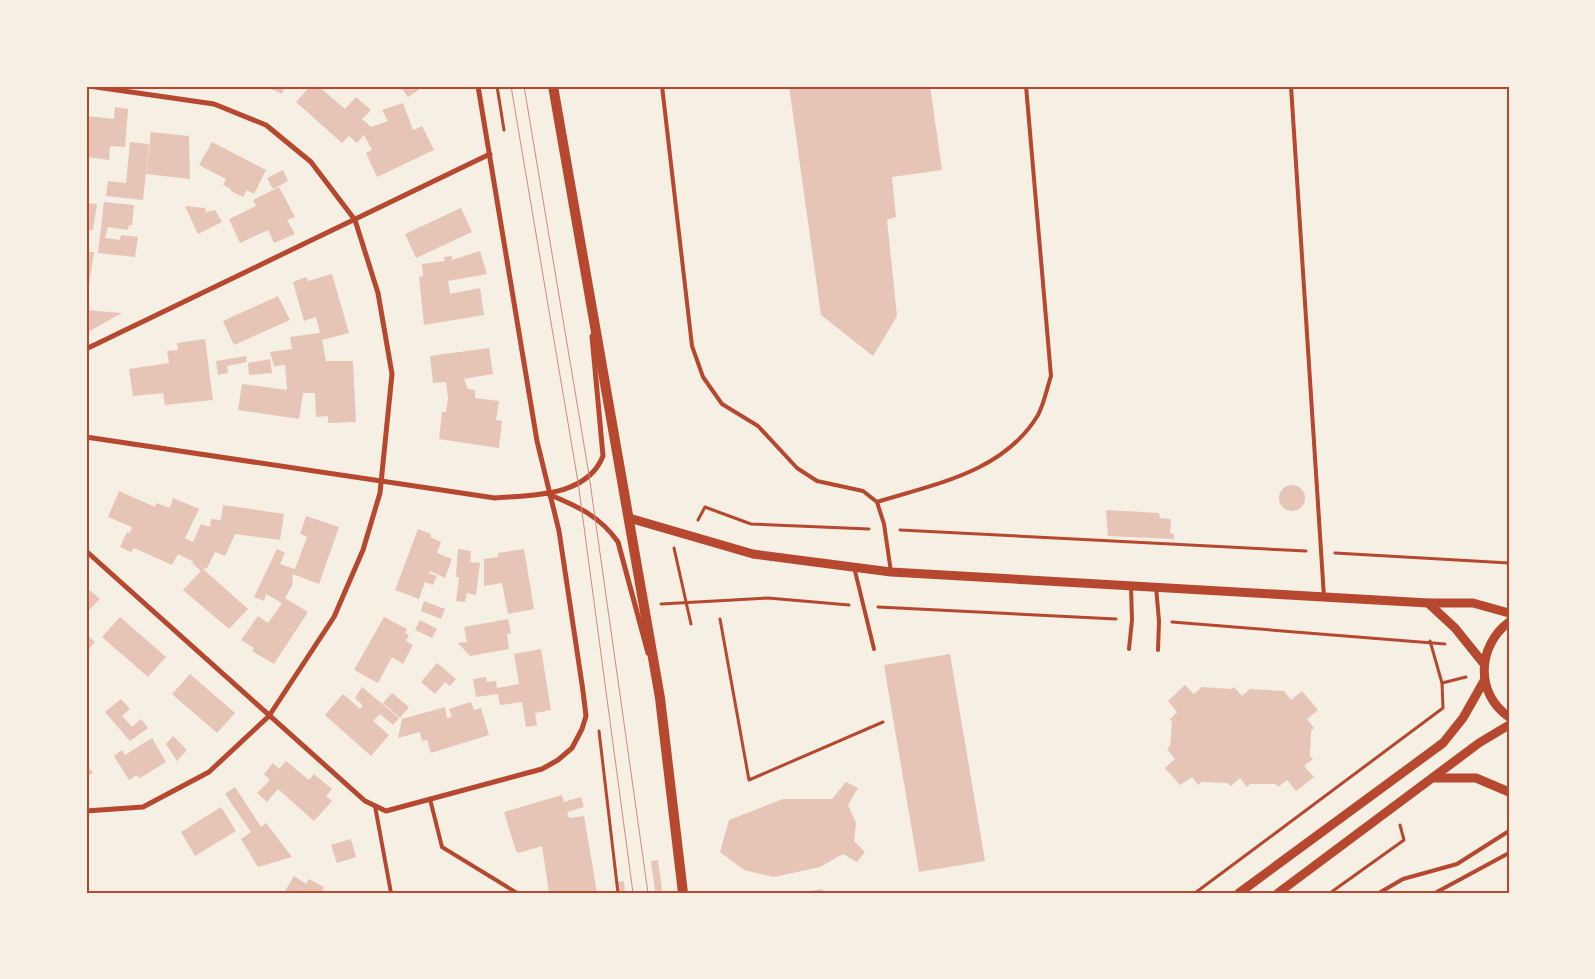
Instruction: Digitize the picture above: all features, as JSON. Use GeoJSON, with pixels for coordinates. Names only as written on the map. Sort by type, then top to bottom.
{"type":"FeatureCollection","features":[{"type":"Feature","properties":{"kind":"main road"},"geometry":{"type":"LineString","coordinates":[[553,86],[660,698],[683,893]]}},
{"type":"Feature","properties":{"kind":"street"},"geometry":{"type":"LineString","coordinates":[[86,811],[143,807],[209,772],[269,716],[334,617],[363,550],[382,482],[392,374],[378,293],[355,220],[312,162],[266,125],[214,104],[89,86]]}},
{"type":"Feature","properties":{"kind":"street"},"geometry":{"type":"LineString","coordinates":[[86,551],[365,801],[386,811],[542,769],[572,748],[586,716],[558,531],[548,493],[478,86]]}},
{"type":"Feature","properties":{"kind":"street"},"geometry":{"type":"LineString","coordinates":[[86,349],[490,154]]}},
{"type":"Feature","properties":{"kind":"street"},"geometry":{"type":"LineString","coordinates":[[86,437],[495,498],[548,493],[565,489],[590,475],[598,467],[603,456],[586,270]]}},
{"type":"Feature","properties":{"kind":"street"},"geometry":{"type":"LineString","coordinates":[[548,493],[596,516],[608,527],[618,542],[660,698]]}},
{"type":"Feature","properties":{"kind":"street"},"geometry":{"type":"LineString","coordinates":[[629,518],[753,554],[891,572],[1428,603],[1473,603],[1509,613]]}},
{"type":"Feature","properties":{"kind":"street"},"geometry":{"type":"LineString","coordinates":[[1428,603],[1455,628],[1484,664]]}},
{"type":"Feature","properties":{"kind":"street"},"geometry":{"type":"LineString","coordinates":[[1509,622],[1498,631],[1491,641],[1484,664],[1484,681],[1495,704],[1509,717]]}},
{"type":"Feature","properties":{"kind":"street"},"geometry":{"type":"LineString","coordinates":[[1239,893],[1443,743],[1463,718],[1484,681]]}},
{"type":"Feature","properties":{"kind":"street"},"geometry":{"type":"LineString","coordinates":[[1278,893],[1479,743],[1509,725]]}},
{"type":"Feature","properties":{"kind":"street"},"geometry":{"type":"LineString","coordinates":[[1434,778],[1476,778],[1509,792]]}},
{"type":"Feature","properties":{"kind":"lane"},"geometry":{"type":"LineString","coordinates":[[662,86],[692,346],[703,377],[722,404],[758,426],[797,468],[817,480],[863,490],[877,502],[885,530],[891,572]]}},
{"type":"Feature","properties":{"kind":"lane"},"geometry":{"type":"LineString","coordinates":[[877,502],[966,475],[1008,450],[1038,415],[1051,376],[1026,86]]}},
{"type":"Feature","properties":{"kind":"lane"},"geometry":{"type":"LineString","coordinates":[[1292,86],[1324,597]]}},
{"type":"Feature","properties":{"kind":"lane"},"geometry":{"type":"LineString","coordinates":[[854,567],[862,606],[874,648]]}},
{"type":"Feature","properties":{"kind":"lane"},"geometry":{"type":"LineString","coordinates":[[1129,649],[1132,620],[1131,586]]}},
{"type":"Feature","properties":{"kind":"lane"},"geometry":{"type":"LineString","coordinates":[[1156,587],[1159,621],[1158,650]]}},
{"type":"Feature","properties":{"kind":"lane"},"geometry":{"type":"LineString","coordinates":[[430,799],[442,847],[517,893]]}},
{"type":"Feature","properties":{"kind":"lane"},"geometry":{"type":"LineString","coordinates":[[375,806],[391,893]]}},
{"type":"Feature","properties":{"kind":"lane"},"geometry":{"type":"LineString","coordinates":[[1379,893],[1403,879],[1457,864],[1509,831]]}},
{"type":"Feature","properties":{"kind":"lane"},"geometry":{"type":"LineString","coordinates":[[1435,893],[1509,853]]}},
{"type":"Feature","properties":{"kind":"path"},"geometry":{"type":"LineString","coordinates":[[690,536],[705,507],[752,524],[1509,563]]}},
{"type":"Feature","properties":{"kind":"path"},"geometry":{"type":"LineString","coordinates":[[670,531],[691,624]]}},
{"type":"Feature","properties":{"kind":"path"},"geometry":{"type":"LineString","coordinates":[[644,605],[768,598],[862,606],[1132,620]]}},
{"type":"Feature","properties":{"kind":"path"},"geometry":{"type":"LineString","coordinates":[[720,620],[750,780],[883,722]]}},
{"type":"Feature","properties":{"kind":"path"},"geometry":{"type":"LineString","coordinates":[[1159,621],[1430,641],[1442,683],[1443,708],[1195,893]]}},
{"type":"Feature","properties":{"kind":"path"},"geometry":{"type":"LineString","coordinates":[[599,728],[618,893]]}},
{"type":"Feature","properties":{"kind":"path"},"geometry":{"type":"LineString","coordinates":[[1330,893],[1404,840],[1396,805]]}},
{"type":"Feature","properties":{"kind":"building"},"geometry":{"type":"Polygon","coordinates":[[[265,86],[285,86],[282,94],[265,86]]]}},
{"type":"Feature","properties":{"kind":"building"},"geometry":{"type":"Polygon","coordinates":[[[310,86],[318,86],[345,109],[356,97],[371,110],[362,119],[371,127],[388,121],[382,110],[403,103],[413,130],[422,126],[434,150],[377,177],[366,153],[372,150],[364,135],[357,143],[349,136],[342,143],[296,102],[310,86]]]}},
{"type":"Feature","properties":{"kind":"building"},"geometry":{"type":"Polygon","coordinates":[[[400,86],[425,86],[408,97],[400,86]]]}},
{"type":"Feature","properties":{"kind":"building"},"geometry":{"type":"Polygon","coordinates":[[[789,86],[930,86],[942,170],[892,177],[896,217],[887,220],[897,316],[873,356],[821,315],[789,86]]]}},
{"type":"Feature","properties":{"kind":"building"},"geometry":{"type":"Polygon","coordinates":[[[115,107],[128,109],[125,147],[110,146],[109,160],[86,157],[86,116],[114,119],[115,107]]]}},
{"type":"Feature","properties":{"kind":"building"},"geometry":{"type":"Polygon","coordinates":[[[151,132],[189,136],[190,179],[146,174],[151,132]]]}},
{"type":"Feature","properties":{"kind":"building"},"geometry":{"type":"Polygon","coordinates":[[[130,142],[149,144],[143,200],[106,196],[108,181],[126,183],[130,142]]]}},
{"type":"Feature","properties":{"kind":"building"},"geometry":{"type":"Polygon","coordinates":[[[212,142],[266,170],[254,194],[247,190],[243,197],[231,191],[231,189],[223,185],[226,179],[199,165],[212,142]]]}},
{"type":"Feature","properties":{"kind":"building"},"geometry":{"type":"Polygon","coordinates":[[[283,170],[288,181],[273,189],[267,178],[283,170]]]}},
{"type":"Feature","properties":{"kind":"building"},"geometry":{"type":"Polygon","coordinates":[[[279,187],[295,217],[287,220],[295,234],[274,243],[268,230],[240,243],[229,219],[256,206],[253,200],[279,187]]]}},
{"type":"Feature","properties":{"kind":"building"},"geometry":{"type":"Polygon","coordinates":[[[104,202],[134,205],[132,225],[129,225],[128,230],[108,227],[105,238],[120,240],[121,235],[138,237],[135,257],[98,253],[104,202]]]}},
{"type":"Feature","properties":{"kind":"building"},"geometry":{"type":"Polygon","coordinates":[[[86,203],[97,204],[93,230],[86,230],[86,203]]]}},
{"type":"Feature","properties":{"kind":"building"},"geometry":{"type":"Polygon","coordinates":[[[185,206],[205,208],[206,212],[215,210],[222,222],[198,234],[185,206]]]}},
{"type":"Feature","properties":{"kind":"building"},"geometry":{"type":"Polygon","coordinates":[[[461,208],[472,232],[416,258],[405,234],[461,208]]]}},
{"type":"Feature","properties":{"kind":"building"},"geometry":{"type":"Polygon","coordinates":[[[480,251],[487,274],[448,281],[450,294],[480,288],[484,315],[424,325],[419,277],[423,276],[422,264],[445,261],[444,257],[452,256],[452,260],[480,251]]]}},
{"type":"Feature","properties":{"kind":"building"},"geometry":{"type":"Polygon","coordinates":[[[86,252],[94,252],[88,292],[86,292],[86,252]]]}},
{"type":"Feature","properties":{"kind":"building"},"geometry":{"type":"Polygon","coordinates":[[[332,274],[349,333],[322,340],[326,361],[353,361],[356,422],[328,423],[328,416],[316,417],[315,393],[303,393],[299,419],[238,410],[242,384],[287,390],[285,365],[274,366],[270,352],[292,349],[290,337],[320,333],[316,317],[304,321],[293,282],[306,277],[308,281],[332,274]]]}},
{"type":"Feature","properties":{"kind":"building"},"geometry":{"type":"Polygon","coordinates":[[[278,296],[290,320],[234,345],[223,321],[278,296]]]}},
{"type":"Feature","properties":{"kind":"building"},"geometry":{"type":"Polygon","coordinates":[[[86,310],[122,313],[86,333],[86,310]]]}},
{"type":"Feature","properties":{"kind":"building"},"geometry":{"type":"Polygon","coordinates":[[[205,339],[213,400],[165,405],[163,393],[133,396],[129,369],[169,363],[167,351],[178,350],[177,343],[205,339]]]}},
{"type":"Feature","properties":{"kind":"building"},"geometry":{"type":"Polygon","coordinates":[[[489,348],[493,374],[464,379],[468,389],[475,390],[475,398],[499,401],[496,420],[502,421],[499,448],[439,439],[442,412],[446,412],[448,398],[446,382],[433,383],[430,356],[489,348]]]}},
{"type":"Feature","properties":{"kind":"building"},"geometry":{"type":"Polygon","coordinates":[[[246,356],[247,362],[227,366],[228,373],[218,375],[216,361],[246,356]]]}},
{"type":"Feature","properties":{"kind":"building"},"geometry":{"type":"Polygon","coordinates":[[[270,359],[272,373],[249,375],[248,363],[270,359]]]}},
{"type":"Feature","properties":{"kind":"building"},"geometry":{"type":"Polygon","coordinates":[[[1292,485],[1301,489],[1305,498],[1301,507],[1292,511],[1283,507],[1279,498],[1283,489],[1292,485]]]}},
{"type":"Feature","properties":{"kind":"building"},"geometry":{"type":"Polygon","coordinates":[[[119,491],[155,507],[156,503],[170,508],[173,498],[199,509],[185,538],[193,542],[201,524],[210,527],[211,519],[221,520],[223,505],[284,514],[280,540],[235,534],[225,556],[215,552],[207,568],[203,569],[248,609],[229,629],[183,590],[201,571],[192,563],[194,562],[178,554],[172,565],[134,548],[131,552],[120,547],[127,532],[130,533],[132,527],[108,517],[119,491]]]}},
{"type":"Feature","properties":{"kind":"building"},"geometry":{"type":"Polygon","coordinates":[[[1106,510],[1159,513],[1160,518],[1171,519],[1170,533],[1174,534],[1174,539],[1108,536],[1106,510]]]}},
{"type":"Feature","properties":{"kind":"building"},"geometry":{"type":"Polygon","coordinates":[[[306,516],[339,527],[319,584],[293,574],[292,586],[285,598],[308,612],[274,664],[252,651],[254,648],[241,640],[258,616],[268,623],[282,603],[266,594],[264,601],[254,597],[277,549],[285,553],[280,564],[295,569],[307,537],[300,534],[306,516]]]}},
{"type":"Feature","properties":{"kind":"building"},"geometry":{"type":"Polygon","coordinates":[[[418,529],[431,534],[430,537],[441,542],[437,553],[452,559],[445,578],[430,571],[429,573],[437,576],[433,585],[425,582],[419,599],[395,590],[418,529]]]}},
{"type":"Feature","properties":{"kind":"building"},"geometry":{"type":"Polygon","coordinates":[[[458,549],[471,551],[470,562],[480,563],[476,595],[467,593],[465,602],[456,601],[459,577],[456,577],[458,549]]]}},
{"type":"Feature","properties":{"kind":"building"},"geometry":{"type":"Polygon","coordinates":[[[524,549],[534,609],[508,614],[502,583],[484,586],[484,559],[498,557],[498,553],[524,549]]]}},
{"type":"Feature","properties":{"kind":"building"},"geometry":{"type":"Polygon","coordinates":[[[86,587],[100,599],[86,613],[86,587]]]}},
{"type":"Feature","properties":{"kind":"building"},"geometry":{"type":"Polygon","coordinates":[[[424,601],[445,609],[441,619],[421,611],[424,601]]]}},
{"type":"Feature","properties":{"kind":"building"},"geometry":{"type":"Polygon","coordinates":[[[120,617],[166,657],[148,677],[102,637],[120,617]]]}},
{"type":"Feature","properties":{"kind":"building"},"geometry":{"type":"Polygon","coordinates":[[[384,617],[407,629],[405,633],[409,635],[406,641],[413,645],[403,664],[392,657],[378,683],[354,670],[384,617]]]}},
{"type":"Feature","properties":{"kind":"building"},"geometry":{"type":"Polygon","coordinates":[[[508,619],[511,633],[507,634],[509,649],[470,656],[458,643],[467,642],[464,627],[508,619]]]}},
{"type":"Feature","properties":{"kind":"building"},"geometry":{"type":"Polygon","coordinates":[[[420,620],[437,629],[432,638],[415,630],[420,620]]]}},
{"type":"Feature","properties":{"kind":"building"},"geometry":{"type":"Polygon","coordinates":[[[86,634],[95,642],[86,652],[86,634]]]}},
{"type":"Feature","properties":{"kind":"building"},"geometry":{"type":"Polygon","coordinates":[[[541,649],[551,710],[535,713],[537,725],[526,727],[522,702],[500,705],[498,694],[476,697],[473,679],[486,677],[487,682],[496,681],[497,688],[519,684],[514,654],[541,649]]]}},
{"type":"Feature","properties":{"kind":"building"},"geometry":{"type":"Polygon","coordinates":[[[950,654],[985,861],[919,872],[884,665],[950,654]]]}},
{"type":"Feature","properties":{"kind":"building"},"geometry":{"type":"Polygon","coordinates":[[[437,663],[456,679],[450,686],[445,682],[435,694],[421,682],[437,663]]]}},
{"type":"Feature","properties":{"kind":"building"},"geometry":{"type":"Polygon","coordinates":[[[190,674],[235,713],[217,733],[172,694],[190,674]]]}},
{"type":"Feature","properties":{"kind":"building"},"geometry":{"type":"Polygon","coordinates":[[[1185,685],[1194,694],[1202,687],[1231,689],[1234,687],[1242,696],[1250,689],[1284,691],[1291,700],[1302,691],[1318,710],[1307,719],[1314,728],[1311,731],[1310,756],[1313,759],[1304,766],[1314,777],[1296,791],[1287,780],[1278,787],[1276,784],[1250,784],[1247,787],[1240,778],[1231,786],[1227,783],[1202,782],[1198,785],[1192,777],[1180,785],[1165,768],[1175,759],[1167,749],[1170,746],[1172,721],[1169,720],[1177,712],[1168,701],[1185,685]]]}},
{"type":"Feature","properties":{"kind":"building"},"geometry":{"type":"Polygon","coordinates":[[[362,687],[399,718],[393,725],[380,714],[373,721],[389,735],[371,756],[325,715],[343,694],[360,709],[363,706],[355,698],[362,687]]]}},
{"type":"Feature","properties":{"kind":"building"},"geometry":{"type":"Polygon","coordinates":[[[392,693],[409,707],[400,718],[383,703],[392,693]]]}},
{"type":"Feature","properties":{"kind":"building"},"geometry":{"type":"Polygon","coordinates":[[[121,699],[130,709],[122,716],[132,727],[141,719],[148,728],[130,741],[105,712],[121,699]]]}},
{"type":"Feature","properties":{"kind":"building"},"geometry":{"type":"Polygon","coordinates":[[[471,702],[474,710],[481,708],[489,735],[431,753],[427,740],[422,741],[420,732],[398,738],[402,719],[445,707],[447,718],[452,717],[449,709],[471,702]]]}},
{"type":"Feature","properties":{"kind":"building"},"geometry":{"type":"Polygon","coordinates":[[[173,736],[187,750],[177,761],[166,744],[173,736]]]}},
{"type":"Feature","properties":{"kind":"building"},"geometry":{"type":"Polygon","coordinates":[[[152,738],[166,762],[140,778],[137,775],[129,780],[114,756],[122,750],[125,755],[152,738]]]}},
{"type":"Feature","properties":{"kind":"building"},"geometry":{"type":"Polygon","coordinates":[[[286,761],[309,780],[314,774],[332,789],[326,796],[332,801],[314,821],[278,789],[267,802],[257,793],[270,780],[264,774],[273,763],[279,769],[286,761]]]}},
{"type":"Feature","properties":{"kind":"building"},"geometry":{"type":"Polygon","coordinates":[[[86,764],[93,773],[86,777],[86,764]]]}},
{"type":"Feature","properties":{"kind":"building"},"geometry":{"type":"Polygon","coordinates":[[[846,782],[858,788],[848,805],[856,823],[854,841],[865,852],[857,862],[843,854],[820,867],[774,877],[744,870],[720,852],[729,820],[783,799],[832,799],[846,782]]]}},
{"type":"Feature","properties":{"kind":"building"},"geometry":{"type":"Polygon","coordinates":[[[235,787],[261,827],[266,823],[292,857],[258,867],[241,839],[251,832],[225,794],[235,787]]]}},
{"type":"Feature","properties":{"kind":"building"},"geometry":{"type":"Polygon","coordinates":[[[562,795],[564,802],[581,797],[584,807],[567,812],[569,818],[584,816],[597,893],[549,893],[542,846],[519,853],[516,851],[504,812],[562,795]]]}},
{"type":"Feature","properties":{"kind":"building"},"geometry":{"type":"Polygon","coordinates":[[[221,807],[236,831],[195,856],[181,832],[221,807]]]}},
{"type":"Feature","properties":{"kind":"building"},"geometry":{"type":"Polygon","coordinates":[[[351,839],[356,857],[337,863],[331,845],[351,839]]]}},
{"type":"Feature","properties":{"kind":"building"},"geometry":{"type":"Polygon","coordinates":[[[658,860],[662,891],[655,892],[651,861],[658,860]]]}},
{"type":"Feature","properties":{"kind":"building"},"geometry":{"type":"Polygon","coordinates":[[[294,876],[306,884],[309,879],[324,887],[322,893],[284,893],[294,876]]]}},
{"type":"Feature","properties":{"kind":"building"},"geometry":{"type":"Polygon","coordinates":[[[624,881],[625,893],[619,893],[617,882],[624,881]]]}},
{"type":"Feature","properties":{"kind":"building"},"geometry":{"type":"Polygon","coordinates":[[[823,889],[823,893],[805,893],[805,892],[823,889]]]}},
{"type":"Feature","properties":{"kind":"tram line"},"geometry":{"type":"LineString","coordinates":[[511,86],[578,482],[633,893]]}},
{"type":"Feature","properties":{"kind":"tram line"},"geometry":{"type":"LineString","coordinates":[[524,86],[589,475],[648,893]]}}]}
